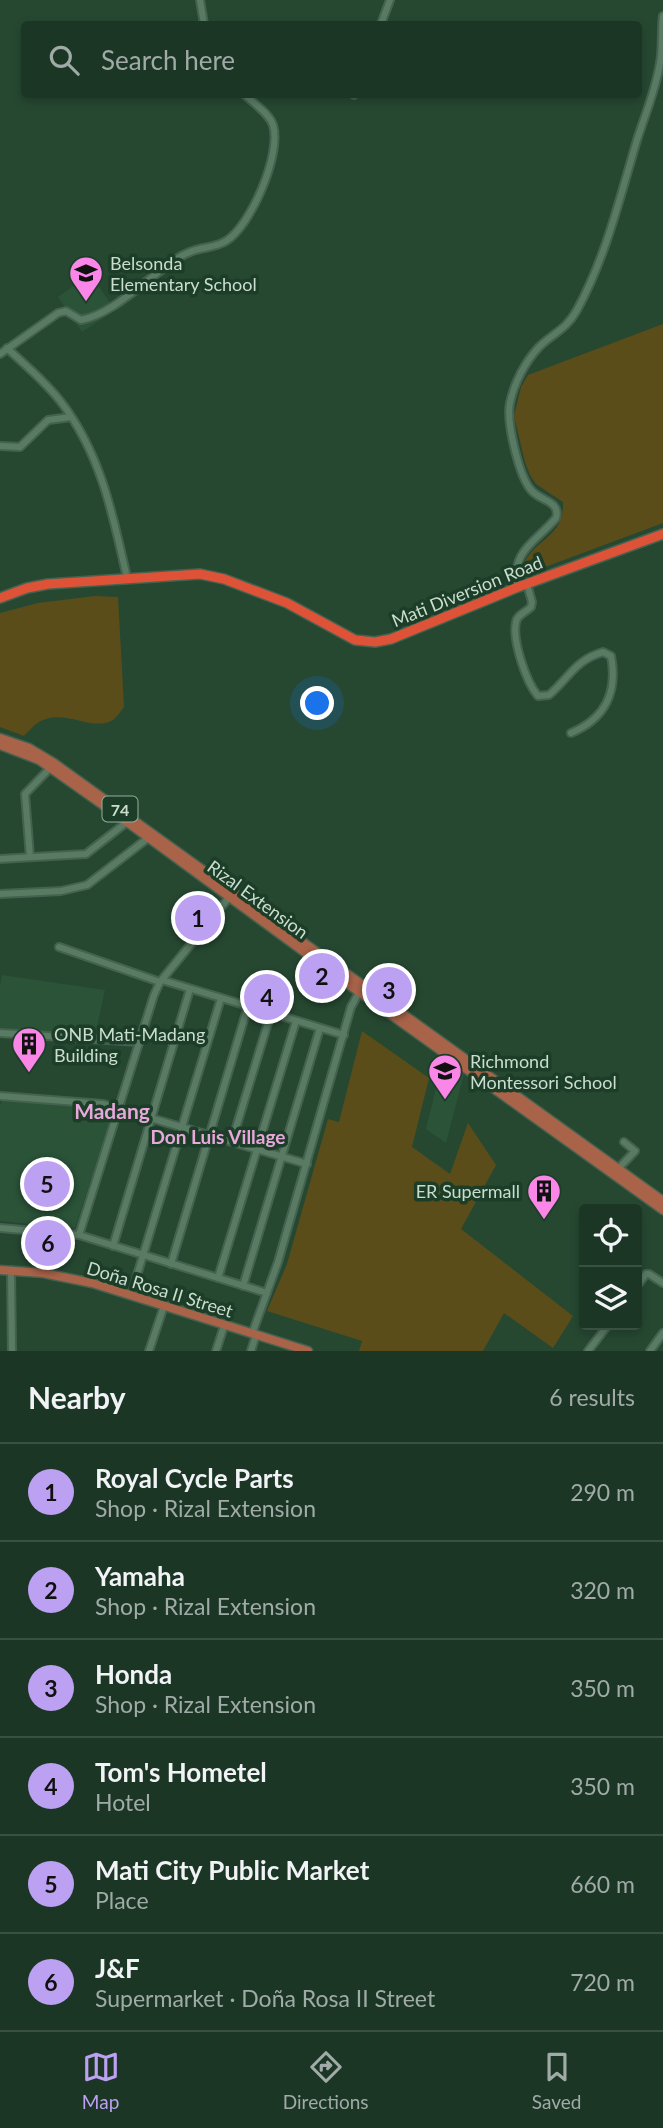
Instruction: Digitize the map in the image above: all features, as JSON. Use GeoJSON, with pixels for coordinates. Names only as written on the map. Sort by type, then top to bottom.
{"type":"FeatureCollection","features":[{"type":"Feature","properties":{"kind":"highway","name":"Mati Diversion Road"},"geometry":{"type":"LineString","coordinates":[[0,598],[48,584],[187,574],[213,575],[287,603],[345,636],[364,642],[375,642],[391,639],[522,585],[663,534]]}},
{"type":"Feature","properties":{"kind":"main road","name":"Rizal Extension"},"geometry":{"type":"LineString","coordinates":[[0,738],[29,748],[148,838],[231,895]]}},
{"type":"Feature","properties":{"kind":"main road","name":"Rizal Extension"},"geometry":{"type":"LineString","coordinates":[[0,744],[52,765],[663,1210]]}},
{"type":"Feature","properties":{"kind":"main road","name":"Rizal Extension"},"geometry":{"type":"LineString","coordinates":[[361,989],[663,1201]]}},
{"type":"Feature","properties":{"kind":"main road","name":"Doña Rosa II Street"},"geometry":{"type":"LineString","coordinates":[[0,1270],[65,1276],[308,1351]]}},
{"type":"Feature","properties":{"kind":"street"},"geometry":{"type":"LineString","coordinates":[[200,0],[204,21]]}},
{"type":"Feature","properties":{"kind":"street"},"geometry":{"type":"LineString","coordinates":[[382,21],[390,0]]}},
{"type":"Feature","properties":{"kind":"street"},"geometry":{"type":"LineString","coordinates":[[572,733],[590,723],[608,699],[612,680],[611,656],[603,652],[576,665],[549,695],[538,696],[528,682],[521,662],[515,624],[520,615],[531,607],[532,602],[515,569],[524,551],[556,518],[558,512],[551,502],[533,492],[523,475],[510,423],[510,401],[521,372],[531,358],[540,346],[561,331],[576,311],[605,248],[662,64],[663,16]]}},
{"type":"Feature","properties":{"kind":"street"},"geometry":{"type":"LineString","coordinates":[[0,354],[62,311],[81,320],[97,315],[177,258],[191,251],[220,244],[235,233],[256,202],[263,186],[274,143],[273,124],[248,98]]}},
{"type":"Feature","properties":{"kind":"street"},"geometry":{"type":"LineString","coordinates":[[7,348],[61,401],[82,433],[99,467],[127,578]]}},
{"type":"Feature","properties":{"kind":"street"},"geometry":{"type":"LineString","coordinates":[[0,446],[20,447],[48,420],[71,417]]}},
{"type":"Feature","properties":{"kind":"street"},"geometry":{"type":"LineString","coordinates":[[30,857],[25,794],[52,765]]}},
{"type":"Feature","properties":{"kind":"street"},"geometry":{"type":"LineString","coordinates":[[0,859],[86,854],[127,821]]}},
{"type":"Feature","properties":{"kind":"street"},"geometry":{"type":"LineString","coordinates":[[0,894],[61,891],[87,885],[148,838]]}},
{"type":"Feature","properties":{"kind":"street"},"geometry":{"type":"LineString","coordinates":[[79,1235],[139,1042],[161,981],[231,895]]}},
{"type":"Feature","properties":{"kind":"street"},"geometry":{"type":"LineString","coordinates":[[59,947],[161,981],[344,1035]]}},
{"type":"Feature","properties":{"kind":"street"},"geometry":{"type":"LineString","coordinates":[[350,981],[351,1007]]}},
{"type":"Feature","properties":{"kind":"street"},"geometry":{"type":"LineString","coordinates":[[113,1246],[190,989]]}},
{"type":"Feature","properties":{"kind":"street"},"geometry":{"type":"LineString","coordinates":[[251,1351],[351,1007],[361,989]]}},
{"type":"Feature","properties":{"kind":"street"},"geometry":{"type":"LineString","coordinates":[[131,1295],[221,998]]}},
{"type":"Feature","properties":{"kind":"street"},"geometry":{"type":"LineString","coordinates":[[171,1264],[248,1006]]}},
{"type":"Feature","properties":{"kind":"street"},"geometry":{"type":"LineString","coordinates":[[232,1141],[271,1013]]}},
{"type":"Feature","properties":{"kind":"street"},"geometry":{"type":"LineString","coordinates":[[218,1278],[296,1021]]}},
{"type":"Feature","properties":{"kind":"street"},"geometry":{"type":"LineString","coordinates":[[243,1286],[320,1028]]}},
{"type":"Feature","properties":{"kind":"street"},"geometry":{"type":"LineString","coordinates":[[0,1033],[139,1042]]}},
{"type":"Feature","properties":{"kind":"street"},"geometry":{"type":"LineString","coordinates":[[0,1096],[96,1103],[119,1108],[307,1164]]}},
{"type":"Feature","properties":{"kind":"street"},"geometry":{"type":"LineString","coordinates":[[618,1168],[635,1152],[624,1142]]}},
{"type":"Feature","properties":{"kind":"street"},"geometry":{"type":"LineString","coordinates":[[0,1228],[79,1235],[267,1293]]}},
{"type":"Feature","properties":{"kind":"street"},"geometry":{"type":"LineString","coordinates":[[11,1270],[12,1351]]}},
{"type":"Feature","properties":{"kind":"street"},"geometry":{"type":"LineString","coordinates":[[642,1279],[649,1274],[663,1283]]}},
{"type":"Feature","properties":{"kind":"street"},"geometry":{"type":"LineString","coordinates":[[0,1298],[11,1299]]}},
{"type":"Feature","properties":{"kind":"street"},"geometry":{"type":"LineString","coordinates":[[149,1351],[164,1306]]}},
{"type":"Feature","properties":{"kind":"street"},"geometry":{"type":"LineString","coordinates":[[216,1351],[224,1326]]}},
{"type":"Feature","properties":{"kind":"street"},"geometry":{"type":"LineString","coordinates":[[589,1351],[604,1330]]}},
{"type":"Feature","properties":{"kind":"street"},"geometry":{"type":"LineString","coordinates":[[650,1351],[663,1333]]}},
{"type":"Feature","properties":{"kind":"shaded area","name":"Belsonda Elementary School"},"geometry":{"type":"Polygon","coordinates":[[[90,274],[115,310],[82,332],[58,297],[90,274]]]}},
{"type":"Feature","properties":{"kind":"shaded area"},"geometry":{"type":"Polygon","coordinates":[[[663,324],[663,523],[521,576],[530,554],[558,526],[563,502],[536,484],[525,462],[514,416],[521,387],[528,375],[663,324]]]}},
{"type":"Feature","properties":{"kind":"shaded area"},"geometry":{"type":"Polygon","coordinates":[[[95,596],[118,597],[124,707],[113,720],[104,723],[56,717],[46,719],[36,724],[24,736],[0,727],[0,613],[38,603],[95,596]]]}},
{"type":"Feature","properties":{"kind":"shaded area"},"geometry":{"type":"Polygon","coordinates":[[[2,975],[105,990],[95,1036],[0,1029],[2,975]]]}},
{"type":"Feature","properties":{"kind":"shaded area"},"geometry":{"type":"Polygon","coordinates":[[[362,1031],[429,1078],[412,1147],[450,1174],[468,1123],[496,1165],[461,1229],[573,1316],[553,1348],[504,1313],[483,1351],[359,1351],[362,1341],[267,1311],[287,1264],[328,1119],[339,1122],[362,1031]]]}},
{"type":"Feature","properties":{"kind":"shaded area","name":"Richmond Montessori School"},"geometry":{"type":"Polygon","coordinates":[[[443,1059],[464,1074],[446,1143],[426,1129],[443,1059]]]}},
{"type":"Feature","properties":{"kind":"shaded area"},"geometry":{"type":"Polygon","coordinates":[[[2,1100],[114,1109],[75,1228],[0,1221],[2,1100]]]}},
{"type":"Feature","properties":{"kind":"place","name":"Belsonda Elementary School"},"geometry":{"type":"Point","coordinates":[86,303]}},
{"type":"Feature","properties":{"kind":"place","name":"Royal Cycle Parts"},"geometry":{"type":"Point","coordinates":[198,918]}},
{"type":"Feature","properties":{"kind":"place","name":"Yamaha"},"geometry":{"type":"Point","coordinates":[322,976]}},
{"type":"Feature","properties":{"kind":"place","name":"Honda"},"geometry":{"type":"Point","coordinates":[389,990]}},
{"type":"Feature","properties":{"kind":"place","name":"Tom's Hometel"},"geometry":{"type":"Point","coordinates":[267,997]}},
{"type":"Feature","properties":{"kind":"place","name":"ONB Mati-Madang Building"},"geometry":{"type":"Point","coordinates":[29,1074]}},
{"type":"Feature","properties":{"kind":"place","name":"Richmond Montessori School"},"geometry":{"type":"Point","coordinates":[445,1101]}},
{"type":"Feature","properties":{"kind":"place","name":"Mati City Public Market"},"geometry":{"type":"Point","coordinates":[47,1184]}},
{"type":"Feature","properties":{"kind":"place","name":"ER Supermall"},"geometry":{"type":"Point","coordinates":[544,1221]}},
{"type":"Feature","properties":{"kind":"place","name":"J&F"},"geometry":{"type":"Point","coordinates":[48,1243]}},
{"type":"Feature","properties":{"kind":"district","name":"Madang"},"geometry":{"type":"Point","coordinates":[112,1110]}},
{"type":"Feature","properties":{"kind":"district","name":"Don Luis Village"},"geometry":{"type":"Point","coordinates":[218,1136]}}]}
